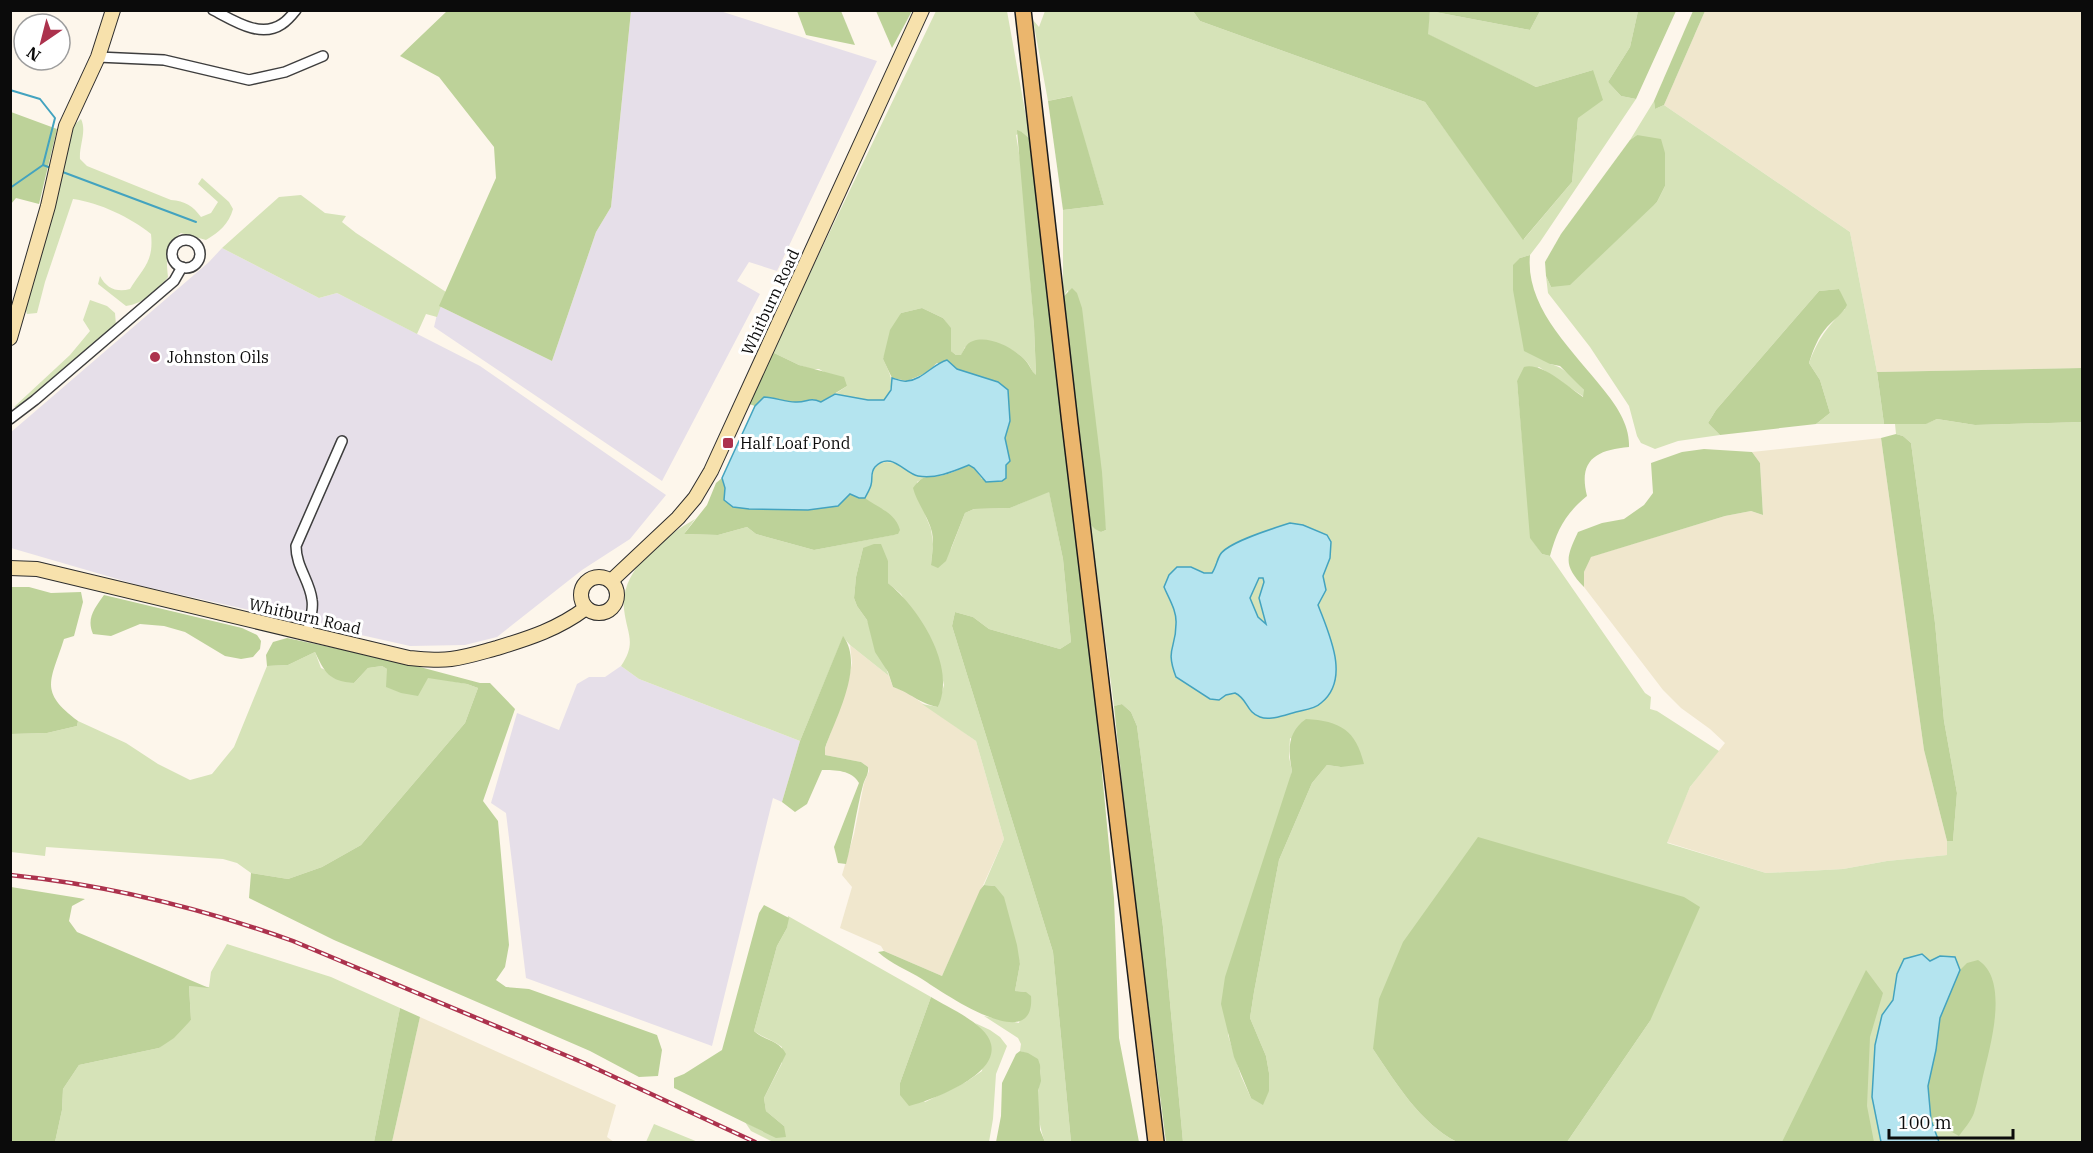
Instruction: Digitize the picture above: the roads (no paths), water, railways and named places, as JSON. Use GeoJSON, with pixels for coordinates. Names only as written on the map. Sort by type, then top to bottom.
{"type":"FeatureCollection","features":[{"type":"Feature","properties":{"kind":"main road"},"geometry":{"type":"LineString","coordinates":[[10,338],[48,206],[66,126],[98,57],[113,10]]}},
{"type":"Feature","properties":{"kind":"main road","name":"Whitburn Road"},"geometry":{"type":"LineString","coordinates":[[610,581],[678,518],[711,471],[922,10]]}},
{"type":"Feature","properties":{"kind":"main road"},"geometry":{"type":"LineString","coordinates":[[1023,12],[1156,1143]]}},
{"type":"Feature","properties":{"kind":"main road","name":"Whitburn Road"},"geometry":{"type":"LineString","coordinates":[[10,568],[37,569],[409,658],[449,659],[467,656],[548,631],[569,621],[586,608]]}},
{"type":"Feature","properties":{"kind":"main road"},"geometry":{"type":"LineString","coordinates":[[597,577],[610,581],[617,592],[617,598],[611,610],[600,614],[586,608],[581,595],[588,581],[597,577]]}},
{"type":"Feature","properties":{"kind":"street"},"geometry":{"type":"LineString","coordinates":[[213,10],[247,27],[260,29],[272,29],[282,24],[296,10]]}},
{"type":"Feature","properties":{"kind":"street"},"geometry":{"type":"LineString","coordinates":[[98,57],[164,60],[249,80],[285,72],[323,56]]}},
{"type":"Feature","properties":{"kind":"street"},"geometry":{"type":"LineString","coordinates":[[10,419],[174,281],[182,267]]}},
{"type":"Feature","properties":{"kind":"street"},"geometry":{"type":"LineString","coordinates":[[307,633],[312,598],[296,559],[296,546],[342,441]]}},
{"type":"Feature","properties":{"kind":"water","name":"Half Loaf Pond"},"geometry":{"type":"Polygon","coordinates":[[[947,360],[957,369],[998,382],[1008,390],[1010,421],[1005,438],[1010,461],[1006,465],[1006,478],[1002,481],[986,482],[969,465],[944,474],[925,477],[913,474],[898,464],[887,461],[881,462],[873,469],[871,485],[865,498],[850,494],[838,506],[808,510],[749,509],[733,507],[724,500],[725,488],[722,478],[755,406],[764,397],[793,402],[811,400],[821,402],[835,394],[868,400],[884,400],[891,390],[892,378],[903,381],[912,380],[947,360]]]}},
{"type":"Feature","properties":{"kind":"water"},"geometry":{"type":"Polygon","coordinates":[[[1290,523],[1303,525],[1327,535],[1331,542],[1330,558],[1323,576],[1326,590],[1318,605],[1332,642],[1336,669],[1335,682],[1330,693],[1319,705],[1278,717],[1264,718],[1255,715],[1235,693],[1219,700],[1210,699],[1176,677],[1171,654],[1176,632],[1176,619],[1164,587],[1169,575],[1177,567],[1191,567],[1204,573],[1212,573],[1224,550],[1241,540],[1290,523]],[[1259,578],[1250,598],[1258,617],[1266,624],[1259,598],[1263,578],[1259,578]]]}},
{"type":"Feature","properties":{"kind":"water"},"geometry":{"type":"Polygon","coordinates":[[[1922,954],[1930,961],[1940,956],[1955,957],[1960,970],[1940,1018],[1928,1086],[1931,1120],[1939,1142],[1881,1142],[1872,1097],[1875,1045],[1882,1015],[1893,1000],[1897,974],[1904,959],[1922,954]]]}},
{"type":"Feature","properties":{"kind":"waterway"},"geometry":{"type":"LineString","coordinates":[[10,90],[40,99],[55,118],[43,165]]}},
{"type":"Feature","properties":{"kind":"waterway"},"geometry":{"type":"LineString","coordinates":[[43,165],[51,168]]}},
{"type":"Feature","properties":{"kind":"waterway"},"geometry":{"type":"LineString","coordinates":[[10,188],[43,165]]}},
{"type":"Feature","properties":{"kind":"waterway"},"geometry":{"type":"LineString","coordinates":[[60,171],[196,222]]}},
{"type":"Feature","properties":{"kind":"railway"},"geometry":{"type":"LineString","coordinates":[[10,875],[47,879],[154,899],[224,918],[293,941],[584,1063],[755,1142]]}},
{"type":"Feature","properties":{"kind":"place","name":"Johnston Oils"},"geometry":{"type":"Point","coordinates":[155,357]}},
{"type":"Feature","properties":{"kind":"place","name":"Half Loaf Pond"},"geometry":{"type":"Point","coordinates":[728,443]}}]}
